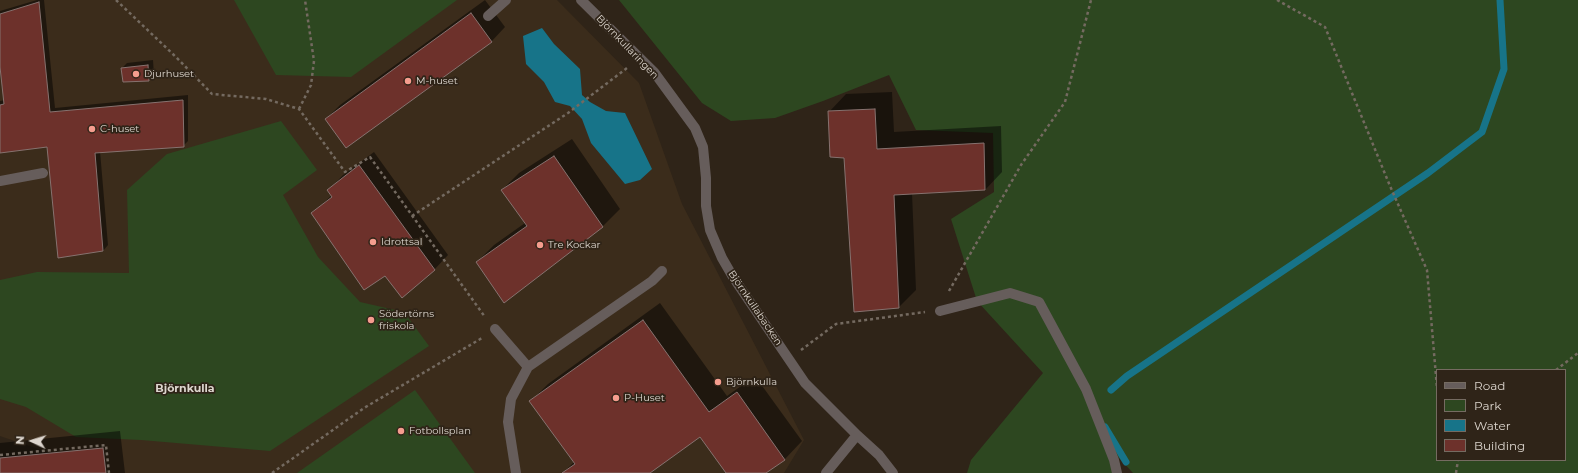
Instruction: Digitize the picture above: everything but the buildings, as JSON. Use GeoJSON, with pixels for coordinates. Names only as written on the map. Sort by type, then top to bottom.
{"type":"FeatureCollection","features":[{"type":"Feature","properties":{"kind":"street"},"geometry":{"type":"LineString","coordinates":[[488,16],[506,0]]}},
{"type":"Feature","properties":{"kind":"street","name":"Björnkullaringen"},"geometry":{"type":"LineString","coordinates":[[581,0],[654,72],[695,128],[703,147],[706,178],[706,206],[710,230]]}},
{"type":"Feature","properties":{"kind":"street"},"geometry":{"type":"LineString","coordinates":[[0,181],[43,173]]}},
{"type":"Feature","properties":{"kind":"street","name":"Björnkullabacken"},"geometry":{"type":"LineString","coordinates":[[710,230],[722,258],[733,277],[805,383],[857,436]]}},
{"type":"Feature","properties":{"kind":"street"},"geometry":{"type":"LineString","coordinates":[[516,473],[508,422],[511,399],[528,367],[652,281],[662,272]]}},
{"type":"Feature","properties":{"kind":"street"},"geometry":{"type":"LineString","coordinates":[[940,311],[1010,293],[1039,302],[1086,389],[1114,460],[1117,473]]}},
{"type":"Feature","properties":{"kind":"street"},"geometry":{"type":"LineString","coordinates":[[495,330],[528,367]]}},
{"type":"Feature","properties":{"kind":"street"},"geometry":{"type":"LineString","coordinates":[[826,473],[857,436],[879,455],[893,473]]}},
{"type":"Feature","properties":{"kind":"path"},"geometry":{"type":"LineString","coordinates":[[116,0],[212,94],[266,99],[299,109],[345,172],[370,156],[495,330],[364,408],[272,473]]}},
{"type":"Feature","properties":{"kind":"path"},"geometry":{"type":"LineString","coordinates":[[299,109],[311,85],[314,61],[305,0]]}},
{"type":"Feature","properties":{"kind":"path"},"geometry":{"type":"LineString","coordinates":[[789,359],[836,324],[940,311],[948,293],[1021,166],[1065,102],[1091,0]]}},
{"type":"Feature","properties":{"kind":"path"},"geometry":{"type":"LineString","coordinates":[[1277,0],[1325,27],[1390,186],[1427,270],[1436,376]]}},
{"type":"Feature","properties":{"kind":"path"},"geometry":{"type":"LineString","coordinates":[[412,216],[568,113],[627,68]]}},
{"type":"Feature","properties":{"kind":"path"},"geometry":{"type":"LineString","coordinates":[[1557,369],[1578,353]]}},
{"type":"Feature","properties":{"kind":"path"},"geometry":{"type":"LineString","coordinates":[[0,454],[106,445],[109,473]]}},
{"type":"Feature","properties":{"kind":"path"},"geometry":{"type":"LineString","coordinates":[[1456,473],[1458,461]]}},
{"type":"Feature","properties":{"kind":"shaded area","name":"Södertörns friskola"},"geometry":{"type":"Polygon","coordinates":[[[0,0],[557,0],[639,83],[682,204],[804,440],[784,473],[109,473],[0,436],[0,0]]]}},
{"type":"Feature","properties":{"kind":"green space"},"geometry":{"type":"Polygon","coordinates":[[[234,0],[457,0],[351,77],[276,75],[234,0]]]}},
{"type":"Feature","properties":{"kind":"green space"},"geometry":{"type":"Polygon","coordinates":[[[619,0],[1578,0],[1578,473],[1133,473],[1105,443],[1116,473],[967,473],[971,460],[1043,373],[977,301],[951,219],[994,192],[993,133],[916,130],[889,75],[775,118],[731,121],[702,103],[619,0]]]}},
{"type":"Feature","properties":{"kind":"green space"},"geometry":{"type":"Polygon","coordinates":[[[281,121],[317,170],[283,195],[318,257],[360,302],[404,312],[429,346],[270,451],[141,440],[76,437],[26,407],[0,399],[0,280],[37,272],[129,273],[127,190],[167,154],[281,121]]]}},
{"type":"Feature","properties":{"kind":"green space","name":"Fotbollsplan"},"geometry":{"type":"Polygon","coordinates":[[[415,390],[475,473],[297,473],[415,390]]]}},
{"type":"Feature","properties":{"kind":"water"},"geometry":{"type":"Polygon","coordinates":[[[542,28],[554,44],[580,69],[582,95],[590,102],[606,111],[625,113],[652,169],[640,180],[625,184],[591,143],[582,119],[570,106],[555,102],[544,82],[526,64],[523,36],[542,28]]]}},
{"type":"Feature","properties":{"kind":"waterway"},"geometry":{"type":"LineString","coordinates":[[1111,390],[1127,376],[1428,173],[1482,132],[1504,69],[1500,0]]}},
{"type":"Feature","properties":{"kind":"waterway"},"geometry":{"type":"LineString","coordinates":[[1105,427],[1126,462]]}},
{"type":"Feature","properties":{"kind":"place","name":"Djurhuset"},"geometry":{"type":"Point","coordinates":[136,74]}},
{"type":"Feature","properties":{"kind":"place","name":"M-huset"},"geometry":{"type":"Point","coordinates":[408,81]}},
{"type":"Feature","properties":{"kind":"place","name":"C-huset"},"geometry":{"type":"Point","coordinates":[92,129]}},
{"type":"Feature","properties":{"kind":"place","name":"Idrottsal"},"geometry":{"type":"Point","coordinates":[373,242]}},
{"type":"Feature","properties":{"kind":"place","name":"Tre Kockar"},"geometry":{"type":"Point","coordinates":[540,245]}},
{"type":"Feature","properties":{"kind":"place","name":"Södertörns friskola"},"geometry":{"type":"Point","coordinates":[371,320]}},
{"type":"Feature","properties":{"kind":"place","name":"Björnkulla"},"geometry":{"type":"Point","coordinates":[718,382]}},
{"type":"Feature","properties":{"kind":"place","name":"P-Huset"},"geometry":{"type":"Point","coordinates":[616,398]}},
{"type":"Feature","properties":{"kind":"place","name":"Fotbollsplan"},"geometry":{"type":"Point","coordinates":[401,431]}},
{"type":"Feature","properties":{"kind":"district","name":"Björnkulla"},"geometry":{"type":"Point","coordinates":[185,389]}}]}
